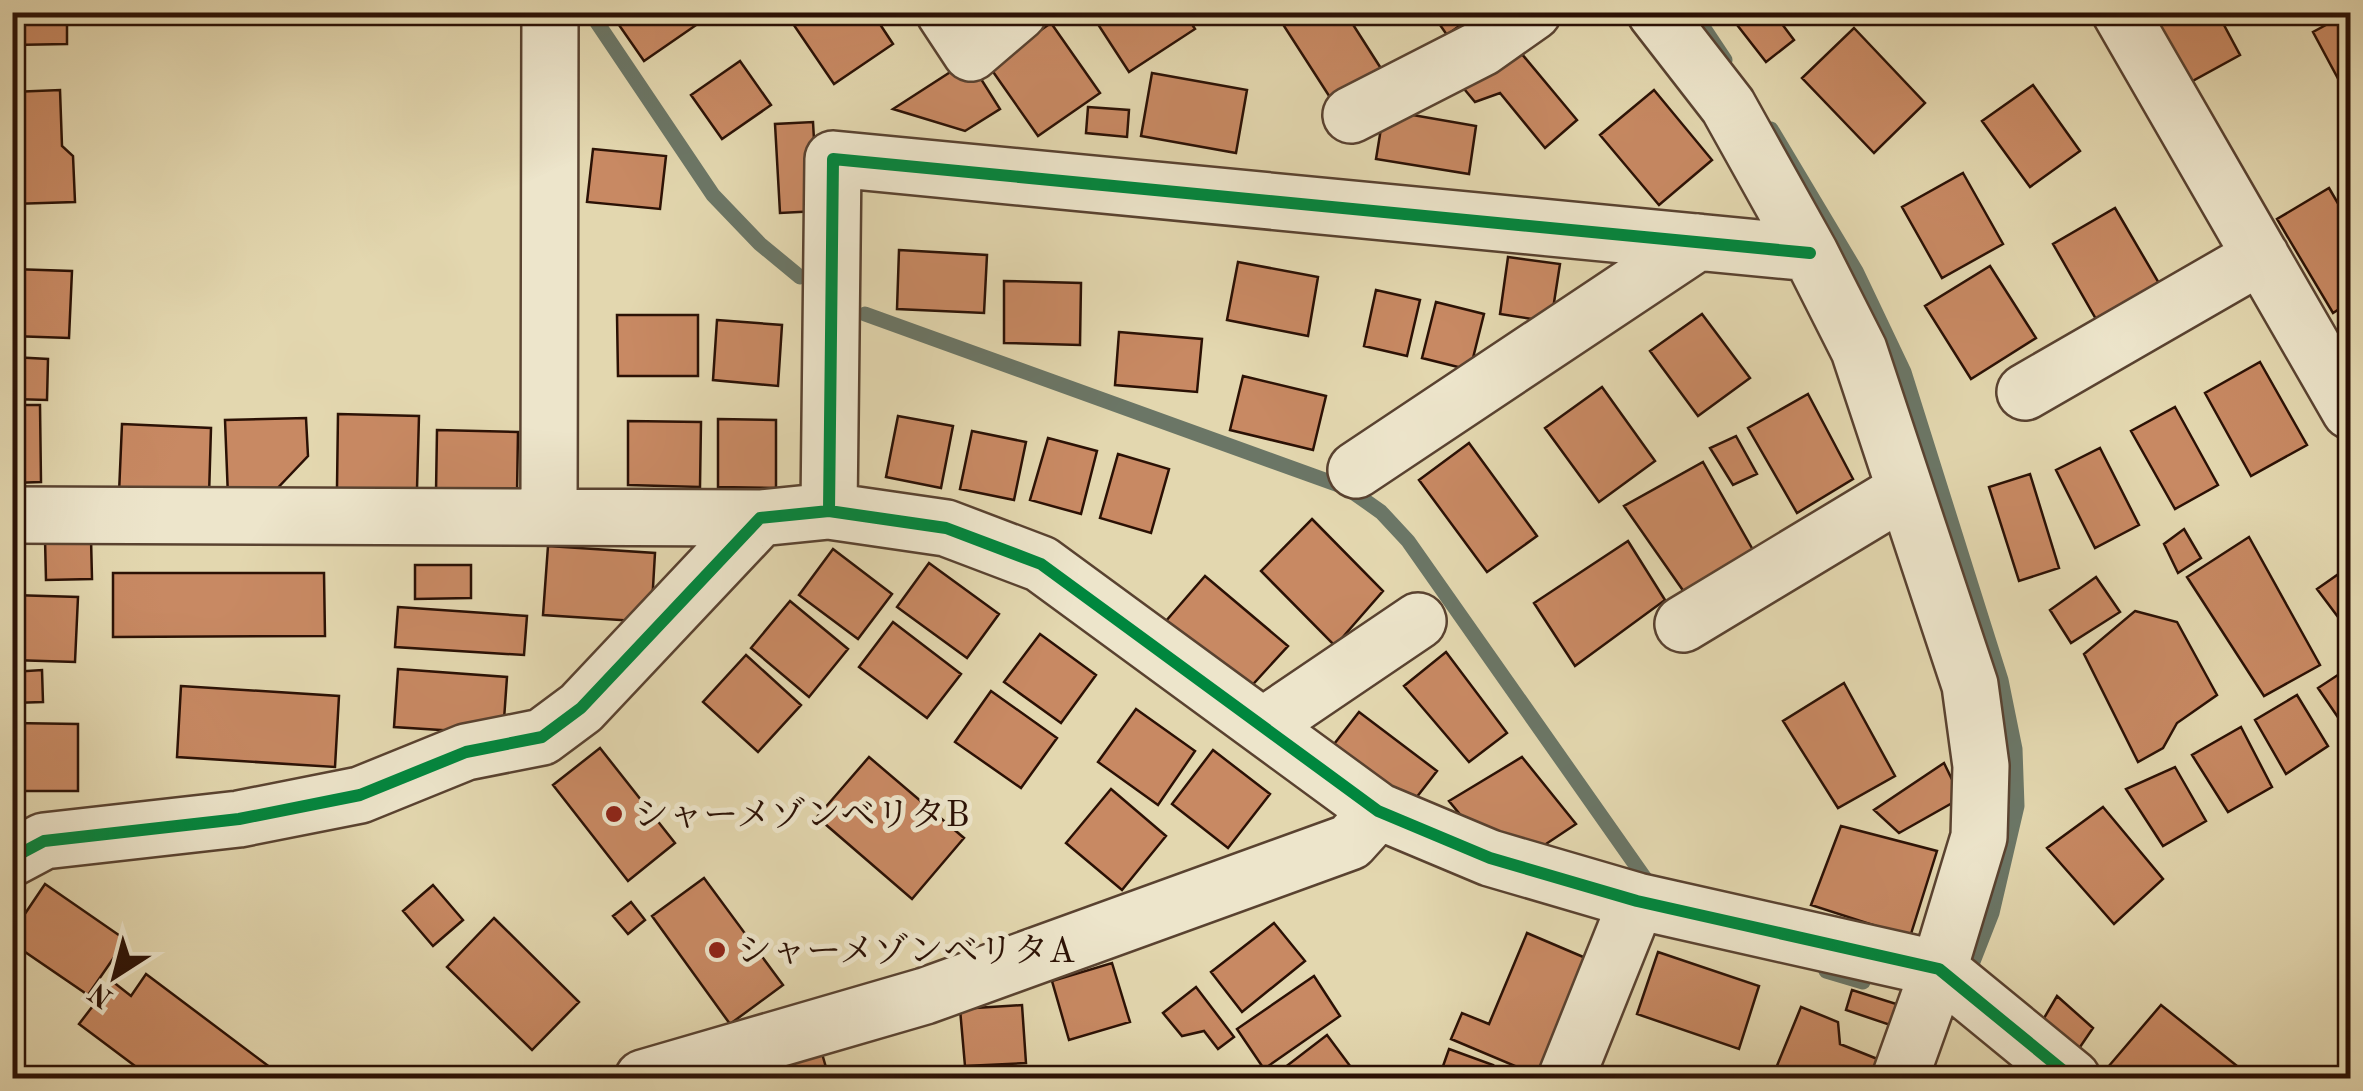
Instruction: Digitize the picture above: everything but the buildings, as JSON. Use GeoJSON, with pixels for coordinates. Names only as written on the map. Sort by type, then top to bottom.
{"type":"FeatureCollection","features":[{"type":"Feature","properties":{"kind":"street"},"geometry":{"type":"LineString","coordinates":[[550,12],[550,517]]}},
{"type":"Feature","properties":{"kind":"street"},"geometry":{"type":"LineString","coordinates":[[944,12],[970,53],[1019,12]]}},
{"type":"Feature","properties":{"kind":"street"},"geometry":{"type":"LineString","coordinates":[[1352,115],[1482,48],[1532,12]]}},
{"type":"Feature","properties":{"kind":"street"},"geometry":{"type":"LineString","coordinates":[[1655,12],[1728,106],[1810,253],[1858,350],[1970,685],[1982,766],[1979,837],[1955,981],[1900,1078]]}},
{"type":"Feature","properties":{"kind":"street"},"geometry":{"type":"LineString","coordinates":[[2120,12],[2350,411]]}},
{"type":"Feature","properties":{"kind":"street"},"geometry":{"type":"LineString","coordinates":[[829,511],[833,159],[1810,253]]}},
{"type":"Feature","properties":{"kind":"street"},"geometry":{"type":"LineString","coordinates":[[1356,470],[1698,242]]}},
{"type":"Feature","properties":{"kind":"street"},"geometry":{"type":"LineString","coordinates":[[2025,392],[2261,256]]}},
{"type":"Feature","properties":{"kind":"street"},"geometry":{"type":"LineString","coordinates":[[1683,624],[1905,490]]}},
{"type":"Feature","properties":{"kind":"street"},"geometry":{"type":"LineString","coordinates":[[12,515],[760,518],[829,511],[946,528],[1042,564],[1378,811],[1490,858],[1637,901],[1955,981],[2072,1078]]}},
{"type":"Feature","properties":{"kind":"street"},"geometry":{"type":"LineString","coordinates":[[12,858],[44,840],[239,819],[360,794],[466,752],[542,737],[581,708],[760,518]]}},
{"type":"Feature","properties":{"kind":"street"},"geometry":{"type":"LineString","coordinates":[[1263,726],[1418,620]]}},
{"type":"Feature","properties":{"kind":"street"},"geometry":{"type":"LineString","coordinates":[[643,1078],[926,996],[1258,876],[1350,842],[1378,811]]}},
{"type":"Feature","properties":{"kind":"street"},"geometry":{"type":"LineString","coordinates":[[1566,1078],[1637,901]]}},
{"type":"Feature","properties":{"kind":"waterway"},"geometry":{"type":"LineString","coordinates":[[590,12],[713,195],[760,244],[800,277]]}},
{"type":"Feature","properties":{"kind":"waterway"},"geometry":{"type":"LineString","coordinates":[[1693,12],[1725,60]]}},
{"type":"Feature","properties":{"kind":"waterway"},"geometry":{"type":"LineString","coordinates":[[1771,129],[1856,271],[1904,372],[2001,680],[2015,749],[2017,806],[1992,913],[1967,977]]}},
{"type":"Feature","properties":{"kind":"waterway"},"geometry":{"type":"LineString","coordinates":[[865,314],[1347,488],[1381,512],[1408,541],[1649,884]]}},
{"type":"Feature","properties":{"kind":"waterway"},"geometry":{"type":"LineString","coordinates":[[1826,971],[1863,982]]}},
{"type":"Feature","properties":{"kind":"cycle path"},"geometry":{"type":"LineString","coordinates":[[829,511],[833,159],[1810,253]]}},
{"type":"Feature","properties":{"kind":"cycle path"},"geometry":{"type":"LineString","coordinates":[[12,858],[44,841],[239,819],[360,795],[466,752],[542,737],[581,708],[760,518],[829,511],[946,528],[1041,564],[1378,811],[1490,858],[1637,901],[1939,969],[2072,1078]]}},
{"type":"Feature","properties":{"kind":"place","name":"シャーメゾンベリタB"},"geometry":{"type":"Point","coordinates":[614,814]}},
{"type":"Feature","properties":{"kind":"place","name":"シャーメゾンベリタA"},"geometry":{"type":"Point","coordinates":[717,950]}}]}
